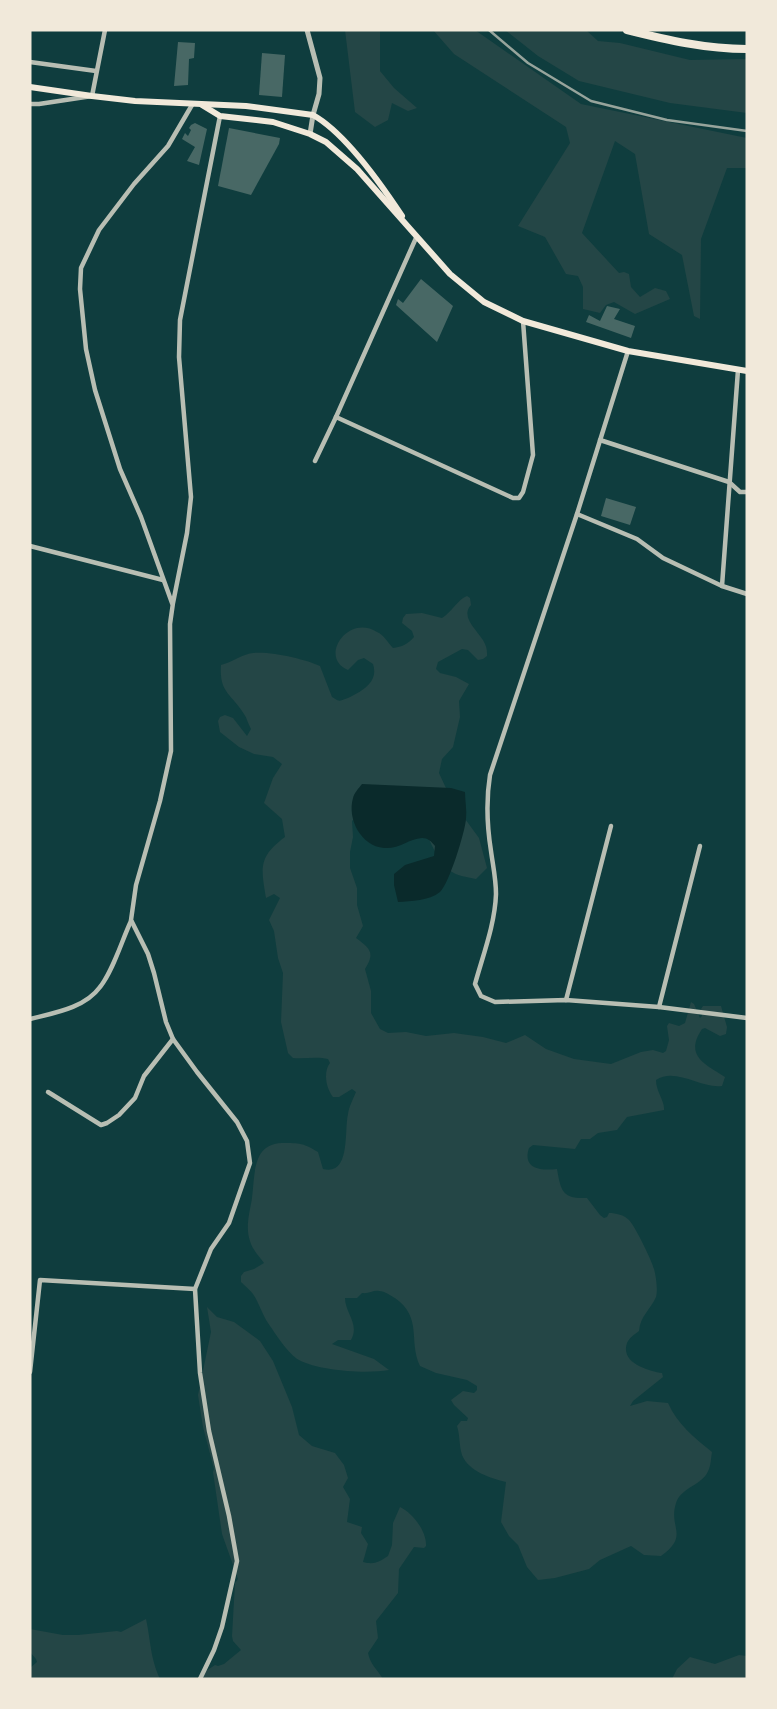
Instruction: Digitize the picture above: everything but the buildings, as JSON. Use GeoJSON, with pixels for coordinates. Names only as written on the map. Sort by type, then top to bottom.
{"type":"FeatureCollection","features":[{"type":"Feature","properties":{"kind":"highway"},"geometry":{"type":"LineString","coordinates":[[627,30],[720,49],[747,49]]}},
{"type":"Feature","properties":{"kind":"main road"},"geometry":{"type":"LineString","coordinates":[[30,87],[161,103],[246,106],[313,115],[341,137],[383,187],[416,238]]}},
{"type":"Feature","properties":{"kind":"main road"},"geometry":{"type":"LineString","coordinates":[[202,105],[220,116],[273,122],[326,142],[357,169],[450,274],[484,302],[523,321],[628,351],[747,371]]}},
{"type":"Feature","properties":{"kind":"street"},"geometry":{"type":"LineString","coordinates":[[30,104],[92,96],[105,30]]}},
{"type":"Feature","properties":{"kind":"street"},"geometry":{"type":"LineString","coordinates":[[307,30],[320,78],[310,134]]}},
{"type":"Feature","properties":{"kind":"street"},"geometry":{"type":"LineString","coordinates":[[30,62],[96,71]]}},
{"type":"Feature","properties":{"kind":"street"},"geometry":{"type":"LineString","coordinates":[[173,603],[120,469],[95,390],[86,349],[80,278],[81,268],[99,230],[134,184],[168,146],[192,105]]}},
{"type":"Feature","properties":{"kind":"street"},"geometry":{"type":"LineString","coordinates":[[30,1018],[74,1006],[89,998],[100,987],[131,920],[136,885],[160,801],[170,751],[170,624],[191,497],[179,357],[180,320],[220,116]]}},
{"type":"Feature","properties":{"kind":"street"},"geometry":{"type":"LineString","coordinates":[[314,461],[416,238]]}},
{"type":"Feature","properties":{"kind":"street"},"geometry":{"type":"LineString","coordinates":[[336,417],[513,498],[519,498],[533,455],[523,321]]}},
{"type":"Feature","properties":{"kind":"street"},"geometry":{"type":"LineString","coordinates":[[628,351],[490,775],[487,810],[496,897],[475,984],[481,996],[495,1002],[566,1000],[659,1007],[747,1018]]}},
{"type":"Feature","properties":{"kind":"street"},"geometry":{"type":"LineString","coordinates":[[722,586],[738,370]]}},
{"type":"Feature","properties":{"kind":"street"},"geometry":{"type":"LineString","coordinates":[[600,440],[729,482],[740,492],[747,492]]}},
{"type":"Feature","properties":{"kind":"street"},"geometry":{"type":"LineString","coordinates":[[577,514],[637,539],[663,558],[722,586],[747,594]]}},
{"type":"Feature","properties":{"kind":"street"},"geometry":{"type":"LineString","coordinates":[[30,546],[164,580]]}},
{"type":"Feature","properties":{"kind":"street"},"geometry":{"type":"LineString","coordinates":[[566,1000],[611,826]]}},
{"type":"Feature","properties":{"kind":"street"},"geometry":{"type":"LineString","coordinates":[[659,1007],[700,846]]}},
{"type":"Feature","properties":{"kind":"street"},"geometry":{"type":"LineString","coordinates":[[131,920],[148,954],[173,1039],[237,1122],[247,1141],[250,1163],[229,1223],[211,1249],[195,1289],[202,1385],[209,1431],[237,1561],[222,1627],[200,1679]]}},
{"type":"Feature","properties":{"kind":"street"},"geometry":{"type":"LineString","coordinates":[[48,1092],[101,1125],[107,1123],[135,1098],[144,1076],[173,1039]]}},
{"type":"Feature","properties":{"kind":"street"},"geometry":{"type":"LineString","coordinates":[[30,1372],[40,1280],[195,1289]]}},
{"type":"Feature","properties":{"kind":"shaded area"},"geometry":{"type":"Polygon","coordinates":[[[345,30],[380,30],[380,71],[394,88],[417,108],[408,111],[392,103],[388,120],[375,127],[355,112],[345,30]]]}},
{"type":"Feature","properties":{"kind":"shaded area"},"geometry":{"type":"Polygon","coordinates":[[[433,30],[475,30],[581,104],[747,138],[747,168],[727,168],[701,239],[700,319],[694,316],[682,255],[649,234],[635,154],[615,141],[582,233],[619,273],[629,274],[631,287],[640,297],[655,288],[666,291],[670,299],[635,314],[614,302],[606,305],[600,313],[583,309],[583,287],[578,276],[566,274],[545,237],[518,226],[570,143],[566,127],[454,54],[433,30]]]}},
{"type":"Feature","properties":{"kind":"shaded area"},"geometry":{"type":"Polygon","coordinates":[[[505,30],[586,30],[598,41],[620,43],[690,60],[747,59],[747,113],[670,103],[579,81],[538,56],[505,30]]]}},
{"type":"Feature","properties":{"kind":"shaded area"},"geometry":{"type":"Polygon","coordinates":[[[467,596],[471,605],[467,615],[485,644],[487,656],[478,660],[468,650],[462,649],[438,662],[436,669],[440,673],[469,684],[459,701],[460,717],[453,747],[442,759],[439,773],[452,801],[479,838],[487,868],[476,879],[449,870],[436,852],[419,816],[363,809],[352,821],[350,868],[357,888],[357,905],[363,926],[356,938],[370,951],[365,969],[371,991],[371,1013],[380,1029],[388,1033],[406,1032],[426,1036],[454,1033],[506,1043],[525,1035],[546,1049],[574,1059],[611,1064],[641,1052],[666,1051],[669,1040],[667,1026],[669,1023],[679,1026],[685,1023],[691,1002],[700,1018],[703,1006],[721,1006],[727,1027],[726,1034],[720,1036],[702,1029],[695,1046],[699,1058],[725,1077],[722,1086],[680,1077],[664,1077],[656,1080],[664,1110],[627,1117],[617,1130],[598,1133],[590,1139],[581,1139],[575,1149],[533,1145],[529,1148],[528,1160],[534,1167],[557,1169],[564,1192],[572,1197],[587,1198],[604,1218],[609,1213],[625,1217],[635,1229],[654,1269],[657,1294],[641,1321],[639,1331],[628,1341],[626,1350],[637,1365],[662,1373],[663,1377],[630,1406],[647,1401],[668,1403],[681,1424],[712,1452],[706,1475],[683,1493],[676,1503],[676,1537],[670,1549],[661,1556],[644,1555],[631,1546],[600,1560],[589,1569],[538,1580],[527,1567],[518,1545],[501,1522],[506,1482],[475,1470],[462,1455],[457,1426],[468,1418],[451,1400],[463,1391],[474,1393],[477,1386],[467,1380],[436,1373],[420,1366],[412,1321],[404,1306],[381,1291],[362,1293],[357,1298],[345,1298],[353,1324],[353,1334],[351,1340],[338,1340],[332,1344],[374,1359],[389,1370],[331,1369],[308,1364],[290,1353],[268,1323],[253,1294],[241,1282],[244,1272],[264,1263],[252,1247],[248,1230],[255,1171],[260,1155],[272,1145],[297,1143],[318,1152],[323,1169],[338,1166],[344,1150],[349,1111],[356,1092],[352,1089],[339,1097],[333,1097],[326,1080],[330,1063],[328,1059],[293,1058],[288,1053],[281,1022],[283,973],[269,920],[280,898],[274,894],[266,898],[263,879],[266,857],[285,837],[282,819],[264,803],[273,778],[282,764],[273,757],[254,754],[239,747],[220,732],[218,721],[225,715],[233,718],[247,736],[251,729],[224,687],[221,665],[255,653],[305,660],[320,666],[332,697],[341,701],[359,692],[374,676],[373,664],[364,658],[348,670],[339,664],[336,648],[347,633],[356,628],[366,628],[379,633],[393,648],[399,647],[414,637],[412,631],[402,623],[406,614],[422,613],[442,618],[467,596]]]}},
{"type":"Feature","properties":{"kind":"shaded area"},"geometry":{"type":"Polygon","coordinates":[[[362,784],[451,788],[465,792],[466,816],[463,835],[444,887],[436,895],[398,902],[394,874],[405,865],[434,856],[435,846],[422,838],[384,848],[363,837],[352,814],[354,796],[362,784]]]}},
{"type":"Feature","properties":{"kind":"shaded area"},"geometry":{"type":"Polygon","coordinates":[[[207,1307],[217,1317],[234,1322],[260,1341],[273,1361],[292,1407],[299,1435],[312,1446],[335,1453],[344,1465],[348,1478],[343,1487],[350,1499],[347,1522],[362,1527],[361,1533],[368,1544],[363,1562],[376,1562],[388,1556],[392,1545],[393,1523],[400,1507],[410,1514],[422,1529],[426,1546],[414,1547],[399,1569],[398,1593],[376,1621],[378,1638],[368,1653],[383,1679],[202,1679],[206,1671],[215,1665],[224,1664],[241,1650],[232,1636],[235,1583],[238,1579],[222,1534],[214,1469],[198,1395],[211,1332],[207,1307]]]}},
{"type":"Feature","properties":{"kind":"shaded area"},"geometry":{"type":"Polygon","coordinates":[[[146,1619],[152,1656],[160,1679],[30,1679],[30,1668],[37,1662],[30,1652],[30,1629],[63,1635],[121,1632],[146,1619]]]}},
{"type":"Feature","properties":{"kind":"shaded area"},"geometry":{"type":"Polygon","coordinates":[[[739,1655],[747,1656],[747,1679],[672,1679],[677,1669],[690,1657],[715,1664],[739,1655]]]}},
{"type":"Feature","properties":{"kind":"railway"},"geometry":{"type":"LineString","coordinates":[[489,30],[528,63],[591,101],[667,120],[747,131]]}}]}
